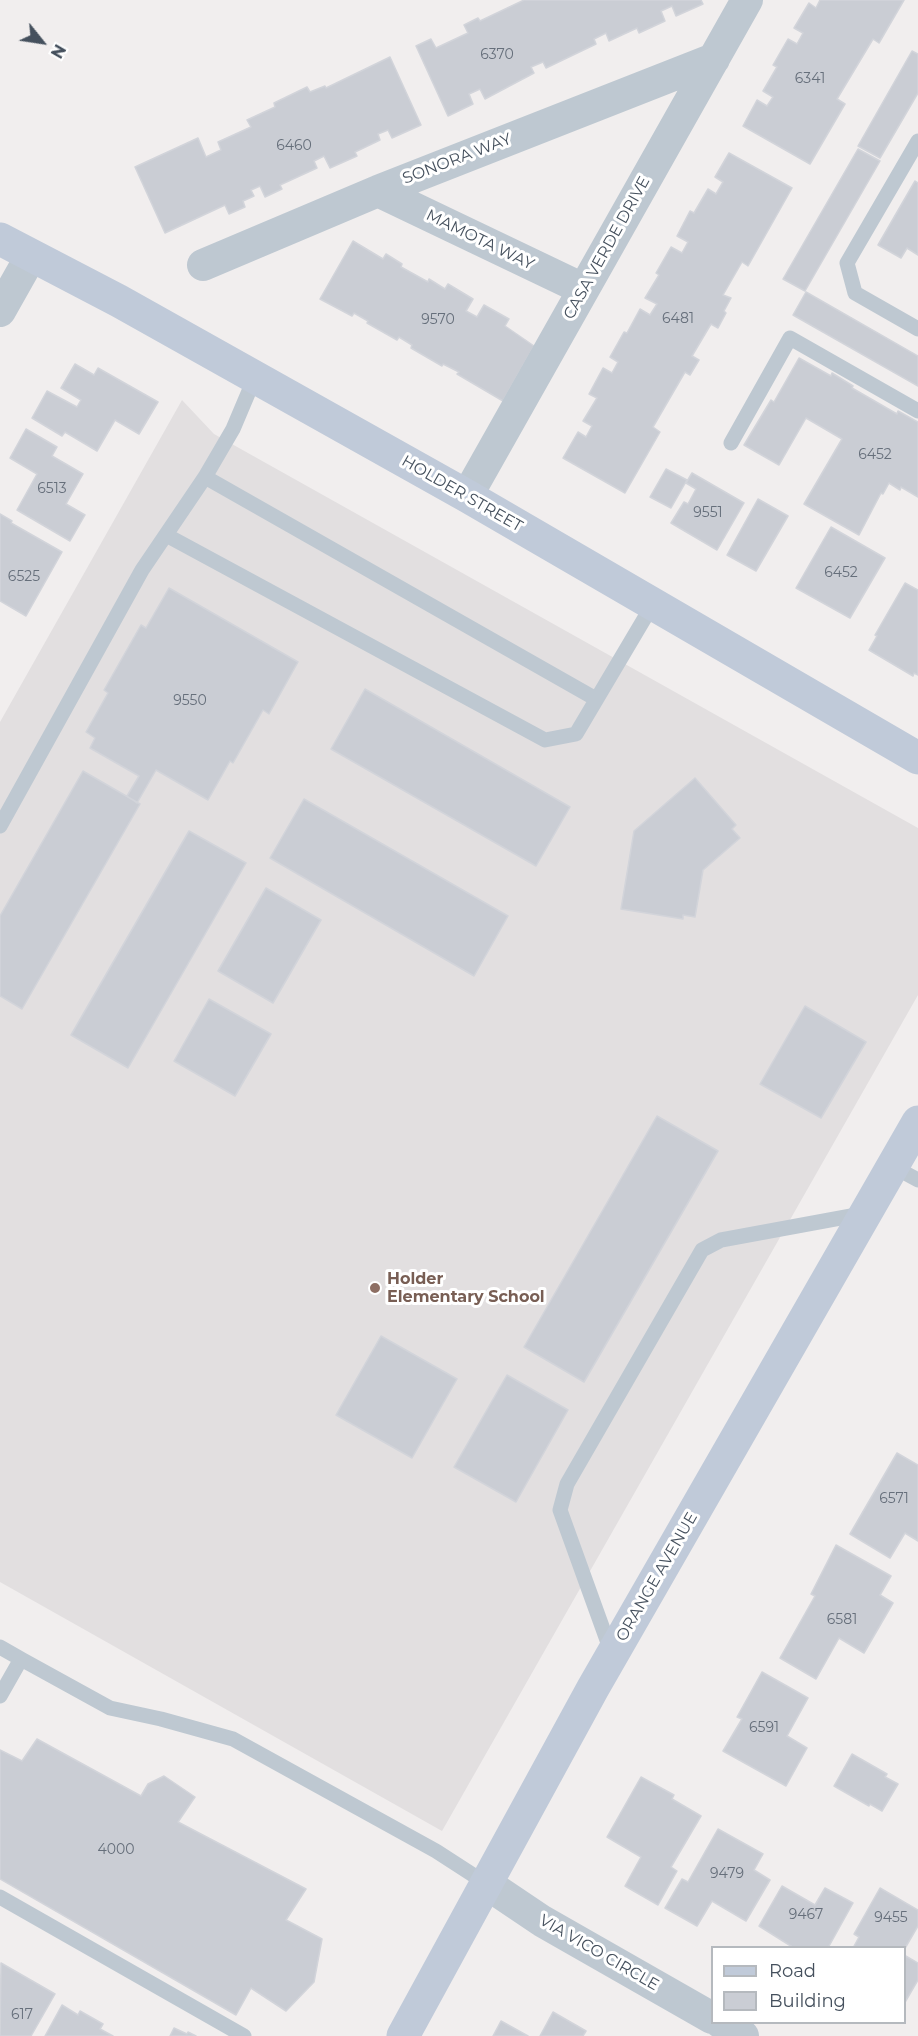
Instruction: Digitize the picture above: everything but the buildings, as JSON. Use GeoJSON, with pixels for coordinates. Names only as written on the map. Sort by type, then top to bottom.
{"type":"FeatureCollection","features":[{"type":"Feature","properties":{"kind":"street","name":"CASA VERDE DRIVE"},"geometry":{"type":"LineString","coordinates":[[467,496],[747,0]]}},
{"type":"Feature","properties":{"kind":"street","name":"SONORA WAY"},"geometry":{"type":"LineString","coordinates":[[203,265],[378,191],[714,59]]}},
{"type":"Feature","properties":{"kind":"street","name":"MAMOTA WAY"},"geometry":{"type":"LineString","coordinates":[[378,191],[583,289]]}},
{"type":"Feature","properties":{"kind":"street","name":"HOLDER STREET"},"geometry":{"type":"LineString","coordinates":[[0,239],[119,301],[467,496],[918,758]]}},
{"type":"Feature","properties":{"kind":"street"},"geometry":{"type":"LineString","coordinates":[[0,311],[31,256]]}},
{"type":"Feature","properties":{"kind":"street","name":"ORANGE AVENUE"},"geometry":{"type":"LineString","coordinates":[[403,2036],[612,1654],[865,1213],[905,1173],[918,1122]]}},
{"type":"Feature","properties":{"kind":"street","name":"VIA VICO CIRCLE"},"geometry":{"type":"LineString","coordinates":[[487,1884],[542,1921],[711,2018]]}},
{"type":"Feature","properties":{"kind":"street"},"geometry":{"type":"LineString","coordinates":[[723,2024],[743,2036]]}},
{"type":"Feature","properties":{"kind":"lane"},"geometry":{"type":"LineString","coordinates":[[918,141],[847,263],[855,293],[918,329]]}},
{"type":"Feature","properties":{"kind":"lane"},"geometry":{"type":"LineString","coordinates":[[731,443],[790,338],[918,411]]}},
{"type":"Feature","properties":{"kind":"lane"},"geometry":{"type":"LineString","coordinates":[[0,826],[142,570],[205,477],[233,429],[255,377]]}},
{"type":"Feature","properties":{"kind":"lane"},"geometry":{"type":"LineString","coordinates":[[205,477],[596,699]]}},
{"type":"Feature","properties":{"kind":"lane"},"geometry":{"type":"LineString","coordinates":[[166,535],[545,740],[576,734],[653,604]]}},
{"type":"Feature","properties":{"kind":"lane"},"geometry":{"type":"LineString","coordinates":[[612,1654],[560,1510],[567,1484],[702,1250],[721,1240],[865,1213]]}},
{"type":"Feature","properties":{"kind":"lane"},"geometry":{"type":"LineString","coordinates":[[0,1647],[110,1708],[233,1739],[436,1851],[487,1884]]}},
{"type":"Feature","properties":{"kind":"lane"},"geometry":{"type":"LineString","coordinates":[[0,1695],[21,1659]]}},
{"type":"Feature","properties":{"kind":"lane"},"geometry":{"type":"LineString","coordinates":[[0,1897],[244,2036]]}},
{"type":"Feature","properties":{"kind":"shaded area","name":"Holder Elementary School"},"geometry":{"type":"Polygon","coordinates":[[[182,400],[214,434],[918,828],[918,995],[442,1831],[0,1582],[0,722],[182,400]]]}},
{"type":"Feature","properties":{"kind":"place","name":"Holder Elementary School"},"geometry":{"type":"Point","coordinates":[375,1288]}}]}
